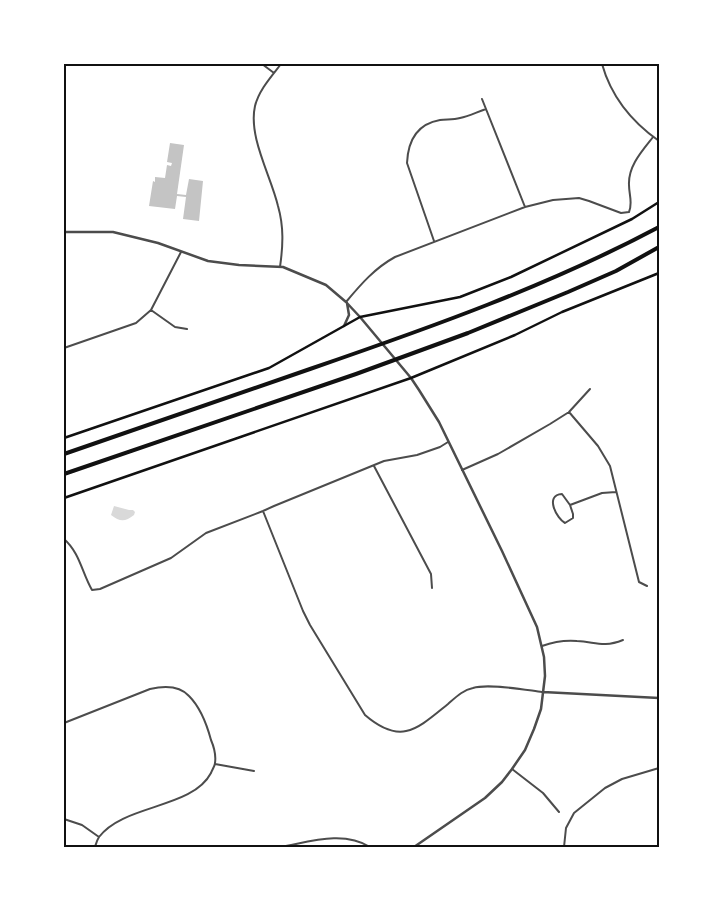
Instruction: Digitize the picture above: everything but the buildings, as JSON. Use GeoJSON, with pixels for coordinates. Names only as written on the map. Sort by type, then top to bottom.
{"type":"FeatureCollection","features":[{"type":"Feature","properties":{"kind":"highway"},"geometry":{"type":"LineString","coordinates":[[64,454],[349,356],[461,315],[608,254],[659,227]]}},
{"type":"Feature","properties":{"kind":"highway"},"geometry":{"type":"LineString","coordinates":[[64,474],[468,333],[616,271],[659,247]]}},
{"type":"Feature","properties":{"kind":"main road"},"geometry":{"type":"LineString","coordinates":[[64,438],[269,368],[360,317],[460,297],[511,277],[632,219],[659,202]]}},
{"type":"Feature","properties":{"kind":"main road"},"geometry":{"type":"LineString","coordinates":[[64,498],[410,378],[515,335],[562,312],[659,273]]}},
{"type":"Feature","properties":{"kind":"street"},"geometry":{"type":"LineString","coordinates":[[262,64],[274,73]]}},
{"type":"Feature","properties":{"kind":"street"},"geometry":{"type":"LineString","coordinates":[[280,267],[283,242],[282,221],[253,122],[258,97],[281,64]]}},
{"type":"Feature","properties":{"kind":"street"},"geometry":{"type":"LineString","coordinates":[[602,64],[606,77],[620,104],[659,141]]}},
{"type":"Feature","properties":{"kind":"street"},"geometry":{"type":"LineString","coordinates":[[482,99],[525,207]]}},
{"type":"Feature","properties":{"kind":"street"},"geometry":{"type":"LineString","coordinates":[[434,241],[407,163],[410,145],[416,133],[424,126],[439,120],[460,118],[486,109]]}},
{"type":"Feature","properties":{"kind":"street"},"geometry":{"type":"LineString","coordinates":[[346,302],[370,275],[395,257],[525,207],[553,200],[579,198],[621,213],[629,212],[631,207],[628,184],[631,171],[636,159],[653,137]]}},
{"type":"Feature","properties":{"kind":"street"},"geometry":{"type":"LineString","coordinates":[[64,232],[113,232],[158,243],[208,261],[239,265],[284,267],[326,285],[360,317],[410,378],[439,422],[537,627],[544,657],[545,676],[541,709],[534,729],[525,750],[512,769],[502,782],[485,798],[414,847]]}},
{"type":"Feature","properties":{"kind":"street"},"geometry":{"type":"LineString","coordinates":[[64,348],[136,323],[152,310],[181,252]]}},
{"type":"Feature","properties":{"kind":"street"},"geometry":{"type":"LineString","coordinates":[[344,326],[349,315],[346,302]]}},
{"type":"Feature","properties":{"kind":"street"},"geometry":{"type":"LineString","coordinates":[[152,310],[175,327],[187,329]]}},
{"type":"Feature","properties":{"kind":"street"},"geometry":{"type":"LineString","coordinates":[[462,470],[516,444],[569,412],[590,390]]}},
{"type":"Feature","properties":{"kind":"street"},"geometry":{"type":"LineString","coordinates":[[569,412],[606,458],[610,466],[639,582],[648,586]]}},
{"type":"Feature","properties":{"kind":"street"},"geometry":{"type":"LineString","coordinates":[[64,539],[76,554],[92,590],[100,589],[170,558],[206,534],[384,461],[417,455],[440,447],[448,442]]}},
{"type":"Feature","properties":{"kind":"street"},"geometry":{"type":"LineString","coordinates":[[374,466],[431,574],[432,588]]}},
{"type":"Feature","properties":{"kind":"street"},"geometry":{"type":"LineString","coordinates":[[570,505],[602,493],[616,492]]}},
{"type":"Feature","properties":{"kind":"street"},"geometry":{"type":"LineString","coordinates":[[558,494],[562,494],[570,505],[573,518],[565,523],[561,521],[552,500],[558,494]]}},
{"type":"Feature","properties":{"kind":"street"},"geometry":{"type":"LineString","coordinates":[[263,511],[303,611],[336,670],[365,716],[376,725],[394,732],[402,732],[418,727],[464,691],[475,687],[487,686],[543,692],[659,698]]}},
{"type":"Feature","properties":{"kind":"street"},"geometry":{"type":"LineString","coordinates":[[542,646],[564,640],[604,645],[614,644],[623,640]]}},
{"type":"Feature","properties":{"kind":"street"},"geometry":{"type":"LineString","coordinates":[[64,724],[161,687],[180,690],[187,694],[196,704],[210,734],[215,764],[201,786],[190,793],[122,819],[99,837],[95,847]]}},
{"type":"Feature","properties":{"kind":"street"},"geometry":{"type":"LineString","coordinates":[[215,764],[254,771]]}},
{"type":"Feature","properties":{"kind":"street"},"geometry":{"type":"LineString","coordinates":[[564,847],[566,828],[574,813],[605,788],[622,778],[659,768]]}},
{"type":"Feature","properties":{"kind":"street"},"geometry":{"type":"LineString","coordinates":[[512,769],[543,793],[559,812]]}},
{"type":"Feature","properties":{"kind":"street"},"geometry":{"type":"LineString","coordinates":[[64,819],[82,825],[99,837]]}},
{"type":"Feature","properties":{"kind":"street"},"geometry":{"type":"LineString","coordinates":[[280,847],[341,837],[359,841],[370,847]]}},
{"type":"Feature","properties":{"kind":"shaded area"},"geometry":{"type":"Polygon","coordinates":[[[114,506],[133,510],[135,512],[134,515],[125,520],[117,519],[111,515],[114,506]]]}}]}
